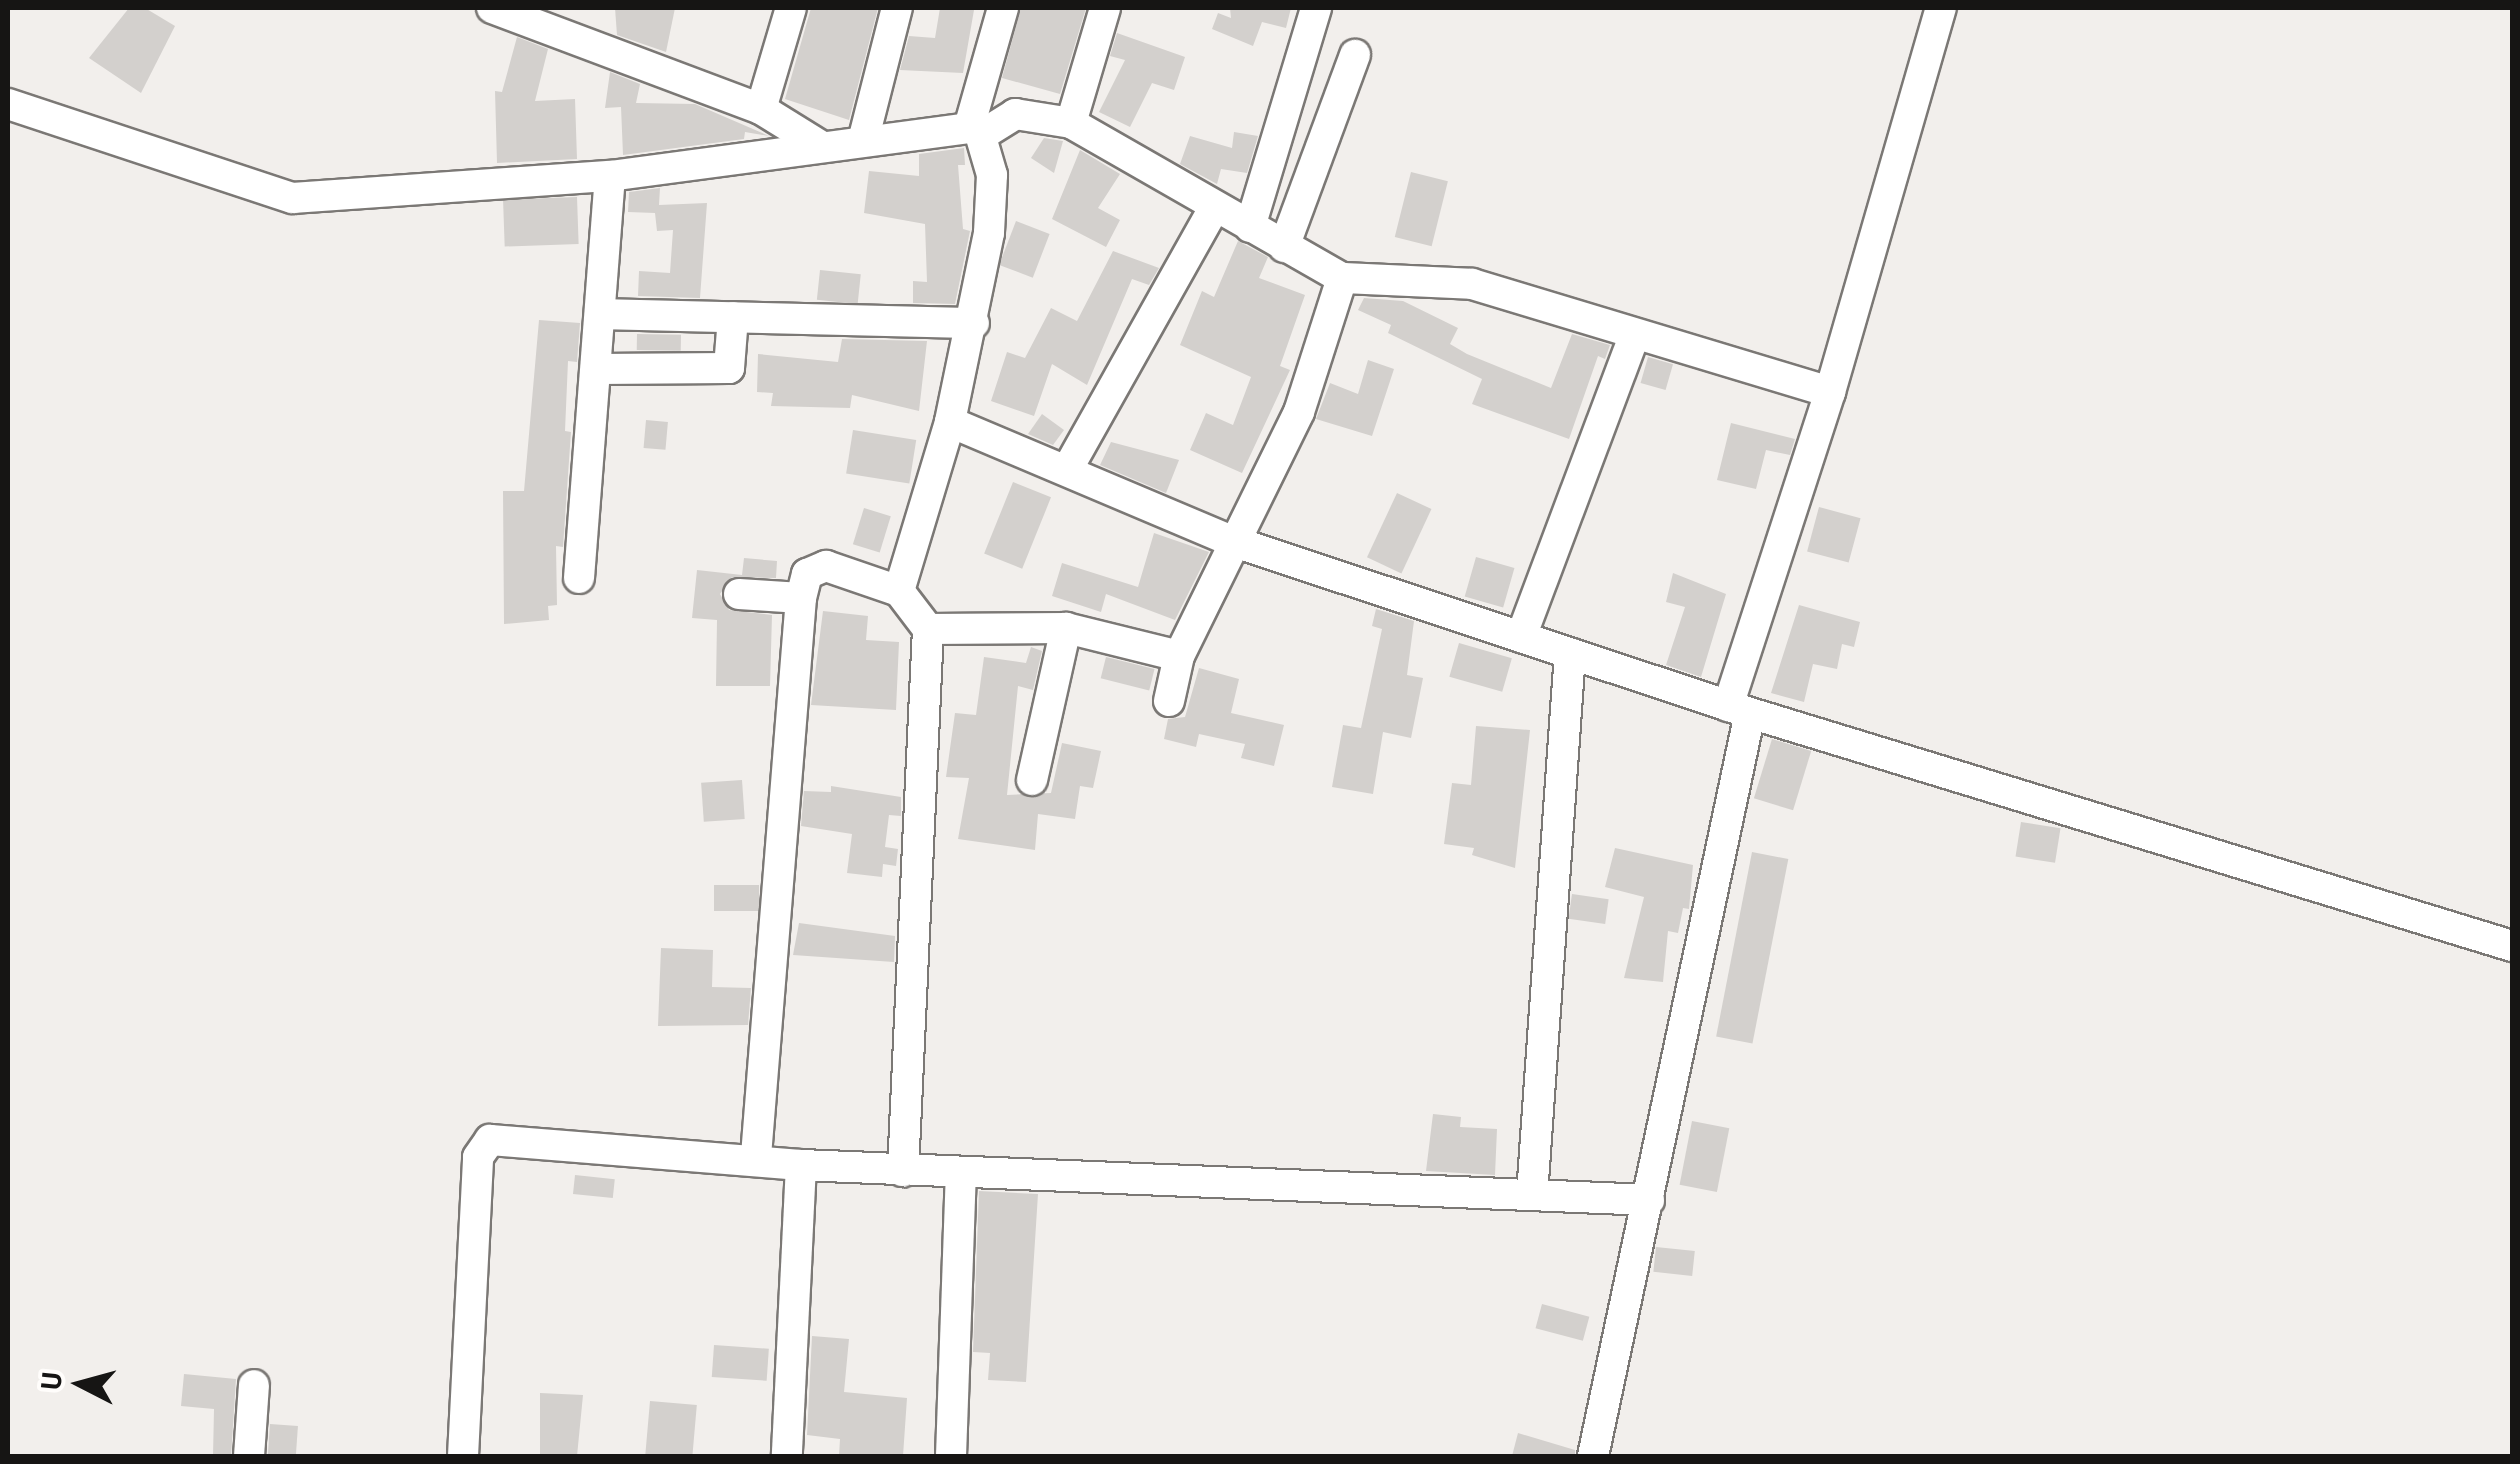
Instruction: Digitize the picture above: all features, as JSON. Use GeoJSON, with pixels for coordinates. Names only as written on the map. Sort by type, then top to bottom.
{"type":"FeatureCollection","features":[{"type":"Feature","properties":{"kind":"street"},"geometry":{"type":"LineString","coordinates":[[491,8],[761,109],[821,146]]}},
{"type":"Feature","properties":{"kind":"street"},"geometry":{"type":"LineString","coordinates":[[761,109],[791,8]]}},
{"type":"Feature","properties":{"kind":"street"},"geometry":{"type":"LineString","coordinates":[[864,138],[896,8]]}},
{"type":"Feature","properties":{"kind":"street"},"geometry":{"type":"LineString","coordinates":[[899,591],[950,422],[974,323],[992,200],[978,129],[1003,8]]}},
{"type":"Feature","properties":{"kind":"street"},"geometry":{"type":"LineString","coordinates":[[1070,123],[1105,8]]}},
{"type":"Feature","properties":{"kind":"street"},"geometry":{"type":"LineString","coordinates":[[1250,227],[1316,8]]}},
{"type":"Feature","properties":{"kind":"street"},"geometry":{"type":"LineString","coordinates":[[1593,1456],[1648,1200],[1739,710],[1941,8]]}},
{"type":"Feature","properties":{"kind":"street"},"geometry":{"type":"LineString","coordinates":[[1284,246],[1355,55]]}},
{"type":"Feature","properties":{"kind":"street"},"geometry":{"type":"LineString","coordinates":[[8,104],[292,198],[610,176],[864,138],[978,129],[1015,114],[1070,123],[1213,210],[1342,278],[1472,284],[1830,392]]}},
{"type":"Feature","properties":{"kind":"street"},"geometry":{"type":"LineString","coordinates":[[578,578],[603,314],[610,176]]}},
{"type":"Feature","properties":{"kind":"street"},"geometry":{"type":"LineString","coordinates":[[1068,470],[1213,210]]}},
{"type":"Feature","properties":{"kind":"street"},"geometry":{"type":"LineString","coordinates":[[1169,701],[1179,656],[1232,541],[1299,412],[1342,278]]}},
{"type":"Feature","properties":{"kind":"street"},"geometry":{"type":"LineString","coordinates":[[603,314],[974,323]]}},
{"type":"Feature","properties":{"kind":"street"},"geometry":{"type":"LineString","coordinates":[[598,369],[729,368],[734,318]]}},
{"type":"Feature","properties":{"kind":"street"},"geometry":{"type":"LineString","coordinates":[[1521,637],[1634,336]]}},
{"type":"Feature","properties":{"kind":"street"},"geometry":{"type":"LineString","coordinates":[[950,422],[1232,541],[1739,710],[2512,946]]}},
{"type":"Feature","properties":{"kind":"street"},"geometry":{"type":"LineString","coordinates":[[756,1156],[801,598],[806,574],[826,566],[899,591],[928,629],[904,1170]]}},
{"type":"Feature","properties":{"kind":"street"},"geometry":{"type":"LineString","coordinates":[[739,594],[801,598]]}},
{"type":"Feature","properties":{"kind":"street"},"geometry":{"type":"LineString","coordinates":[[928,629],[1066,628],[1179,656]]}},
{"type":"Feature","properties":{"kind":"street"},"geometry":{"type":"LineString","coordinates":[[1032,780],[1066,628]]}},
{"type":"Feature","properties":{"kind":"street"},"geometry":{"type":"LineString","coordinates":[[1532,1195],[1570,653]]}},
{"type":"Feature","properties":{"kind":"street"},"geometry":{"type":"LineString","coordinates":[[464,1456],[481,1146],[543,1142],[756,1156],[802,1165],[960,1176],[1648,1200]]}},
{"type":"Feature","properties":{"kind":"street"},"geometry":{"type":"LineString","coordinates":[[787,1456],[802,1165]]}},
{"type":"Feature","properties":{"kind":"street"},"geometry":{"type":"LineString","coordinates":[[951,1456],[960,1176]]}},
{"type":"Feature","properties":{"kind":"street"},"geometry":{"type":"LineString","coordinates":[[249,1456],[254,1385]]}},
{"type":"Feature","properties":{"kind":"building"},"geometry":{"type":"Polygon","coordinates":[[[129,8],[145,8],[175,26],[141,93],[89,58],[129,8]]]}},
{"type":"Feature","properties":{"kind":"building"},"geometry":{"type":"Polygon","coordinates":[[[615,8],[675,8],[666,52],[617,35],[615,8]]]}},
{"type":"Feature","properties":{"kind":"building"},"geometry":{"type":"Polygon","coordinates":[[[811,8],[878,8],[849,120],[785,99],[811,8]]]}},
{"type":"Feature","properties":{"kind":"building"},"geometry":{"type":"Polygon","coordinates":[[[940,8],[974,10],[963,73],[900,70],[909,36],[935,38],[940,8]]]}},
{"type":"Feature","properties":{"kind":"building"},"geometry":{"type":"Polygon","coordinates":[[[1021,8],[1086,8],[1060,94],[1002,78],[1021,8]]]}},
{"type":"Feature","properties":{"kind":"building"},"geometry":{"type":"Polygon","coordinates":[[[1230,8],[1291,8],[1286,28],[1262,22],[1253,46],[1212,29],[1218,13],[1231,18],[1230,8]]]}},
{"type":"Feature","properties":{"kind":"building"},"geometry":{"type":"Polygon","coordinates":[[[1117,33],[1185,57],[1174,90],[1152,83],[1130,127],[1099,112],[1125,60],[1110,56],[1117,33]]]}},
{"type":"Feature","properties":{"kind":"building"},"geometry":{"type":"Polygon","coordinates":[[[517,37],[548,49],[535,101],[575,99],[577,159],[497,163],[495,91],[502,92],[517,37]]]}},
{"type":"Feature","properties":{"kind":"building"},"geometry":{"type":"Polygon","coordinates":[[[610,72],[640,84],[636,103],[695,104],[769,136],[745,132],[744,139],[623,155],[621,107],[605,108],[610,72]]]}},
{"type":"Feature","properties":{"kind":"building"},"geometry":{"type":"Polygon","coordinates":[[[1234,132],[1258,136],[1247,173],[1221,169],[1217,184],[1180,164],[1190,136],[1232,148],[1234,132]]]}},
{"type":"Feature","properties":{"kind":"building"},"geometry":{"type":"Polygon","coordinates":[[[1044,138],[1063,141],[1054,173],[1031,158],[1044,138]]]}},
{"type":"Feature","properties":{"kind":"building"},"geometry":{"type":"Polygon","coordinates":[[[964,148],[965,165],[958,165],[963,229],[970,231],[955,304],[913,303],[913,281],[927,282],[925,224],[864,213],[869,171],[919,176],[919,154],[964,148]]]}},
{"type":"Feature","properties":{"kind":"building"},"geometry":{"type":"Polygon","coordinates":[[[1080,150],[1120,174],[1098,208],[1120,220],[1106,247],[1052,219],[1080,150]]]}},
{"type":"Feature","properties":{"kind":"building"},"geometry":{"type":"Polygon","coordinates":[[[1411,172],[1448,181],[1432,246],[1395,237],[1411,172]]]}},
{"type":"Feature","properties":{"kind":"building"},"geometry":{"type":"Polygon","coordinates":[[[660,188],[659,205],[707,203],[700,298],[638,296],[639,271],[670,273],[673,230],[657,231],[655,213],[628,212],[629,192],[660,188]]]}},
{"type":"Feature","properties":{"kind":"building"},"geometry":{"type":"Polygon","coordinates":[[[577,197],[579,244],[505,247],[503,200],[577,197]]]}},
{"type":"Feature","properties":{"kind":"building"},"geometry":{"type":"Polygon","coordinates":[[[1016,221],[1050,234],[1033,278],[999,265],[1016,221]]]}},
{"type":"Feature","properties":{"kind":"building"},"geometry":{"type":"Polygon","coordinates":[[[1238,241],[1268,257],[1259,278],[1305,295],[1280,366],[1290,370],[1242,473],[1190,450],[1206,413],[1233,425],[1251,377],[1180,345],[1202,291],[1214,297],[1238,241]]]}},
{"type":"Feature","properties":{"kind":"building"},"geometry":{"type":"Polygon","coordinates":[[[1113,251],[1159,268],[1149,285],[1132,279],[1087,385],[1052,364],[1034,416],[991,401],[1007,352],[1025,358],[1051,308],[1077,321],[1113,251]]]}},
{"type":"Feature","properties":{"kind":"building"},"geometry":{"type":"Polygon","coordinates":[[[820,270],[861,274],[858,304],[817,300],[820,270]]]}},
{"type":"Feature","properties":{"kind":"building"},"geometry":{"type":"Polygon","coordinates":[[[1364,298],[1403,301],[1458,328],[1450,344],[1467,354],[1551,388],[1572,334],[1610,345],[1605,359],[1598,356],[1569,439],[1472,404],[1482,379],[1388,333],[1391,325],[1358,310],[1364,298]]]}},
{"type":"Feature","properties":{"kind":"building"},"geometry":{"type":"Polygon","coordinates":[[[539,320],[580,323],[577,362],[568,361],[565,431],[571,432],[563,547],[556,546],[557,605],[548,606],[549,620],[504,624],[503,491],[524,491],[539,320]]]}},
{"type":"Feature","properties":{"kind":"building"},"geometry":{"type":"Polygon","coordinates":[[[637,334],[681,335],[681,351],[637,350],[637,334]]]}},
{"type":"Feature","properties":{"kind":"building"},"geometry":{"type":"Polygon","coordinates":[[[842,339],[927,341],[919,411],[852,395],[850,408],[771,406],[773,393],[757,392],[758,354],[838,362],[842,339]]]}},
{"type":"Feature","properties":{"kind":"building"},"geometry":{"type":"Polygon","coordinates":[[[1648,357],[1673,364],[1666,390],[1641,383],[1648,357]]]}},
{"type":"Feature","properties":{"kind":"building"},"geometry":{"type":"Polygon","coordinates":[[[1368,360],[1394,369],[1372,436],[1316,419],[1330,383],[1358,394],[1368,360]]]}},
{"type":"Feature","properties":{"kind":"building"},"geometry":{"type":"Polygon","coordinates":[[[1042,414],[1064,430],[1053,445],[1028,434],[1042,414]]]}},
{"type":"Feature","properties":{"kind":"building"},"geometry":{"type":"Polygon","coordinates":[[[646,420],[668,422],[665,450],[644,448],[646,420]]]}},
{"type":"Feature","properties":{"kind":"building"},"geometry":{"type":"Polygon","coordinates":[[[1731,423],[1795,439],[1790,455],[1766,450],[1756,489],[1717,480],[1731,423]]]}},
{"type":"Feature","properties":{"kind":"building"},"geometry":{"type":"Polygon","coordinates":[[[853,430],[916,440],[909,483],[846,473],[853,430]]]}},
{"type":"Feature","properties":{"kind":"building"},"geometry":{"type":"Polygon","coordinates":[[[1111,442],[1179,460],[1166,493],[1100,465],[1111,442]]]}},
{"type":"Feature","properties":{"kind":"building"},"geometry":{"type":"Polygon","coordinates":[[[1013,482],[1051,497],[1022,569],[984,553],[1013,482]]]}},
{"type":"Feature","properties":{"kind":"building"},"geometry":{"type":"Polygon","coordinates":[[[1397,493],[1431,509],[1401,573],[1367,557],[1397,493]]]}},
{"type":"Feature","properties":{"kind":"building"},"geometry":{"type":"Polygon","coordinates":[[[1819,507],[1861,518],[1849,563],[1807,551],[1819,507]]]}},
{"type":"Feature","properties":{"kind":"building"},"geometry":{"type":"Polygon","coordinates":[[[864,508],[891,516],[880,553],[853,544],[864,508]]]}},
{"type":"Feature","properties":{"kind":"building"},"geometry":{"type":"Polygon","coordinates":[[[1154,533],[1209,552],[1175,620],[1106,594],[1101,612],[1052,596],[1062,563],[1138,587],[1154,533]]]}},
{"type":"Feature","properties":{"kind":"building"},"geometry":{"type":"Polygon","coordinates":[[[1476,557],[1514,568],[1503,607],[1465,596],[1476,557]]]}},
{"type":"Feature","properties":{"kind":"building"},"geometry":{"type":"Polygon","coordinates":[[[744,558],[777,561],[776,578],[732,577],[720,594],[729,610],[772,615],[770,686],[716,686],[717,620],[692,618],[697,570],[742,575],[744,558]]]}},
{"type":"Feature","properties":{"kind":"building"},"geometry":{"type":"Polygon","coordinates":[[[1673,573],[1726,594],[1701,677],[1666,665],[1685,607],[1666,602],[1673,573]]]}},
{"type":"Feature","properties":{"kind":"building"},"geometry":{"type":"Polygon","coordinates":[[[1799,605],[1860,622],[1854,647],[1842,644],[1837,669],[1813,664],[1804,702],[1771,693],[1799,605]]]}},
{"type":"Feature","properties":{"kind":"building"},"geometry":{"type":"Polygon","coordinates":[[[1376,609],[1414,621],[1407,675],[1423,678],[1411,738],[1383,732],[1373,794],[1332,787],[1343,725],[1361,728],[1382,629],[1372,626],[1376,609]]]}},
{"type":"Feature","properties":{"kind":"building"},"geometry":{"type":"Polygon","coordinates":[[[823,611],[868,616],[866,640],[899,642],[896,710],[811,705],[823,611]]]}},
{"type":"Feature","properties":{"kind":"building"},"geometry":{"type":"Polygon","coordinates":[[[1459,643],[1512,658],[1502,692],[1449,677],[1459,643]]]}},
{"type":"Feature","properties":{"kind":"building"},"geometry":{"type":"Polygon","coordinates":[[[1031,647],[1042,651],[1033,690],[1018,686],[1007,795],[1051,793],[1062,743],[1101,751],[1093,788],[1080,786],[1075,819],[1038,814],[1035,850],[958,839],[969,778],[946,777],[955,713],[976,715],[984,657],[1026,663],[1031,647]]]}},
{"type":"Feature","properties":{"kind":"building"},"geometry":{"type":"Polygon","coordinates":[[[1106,657],[1155,669],[1149,690],[1101,678],[1106,657]]]}},
{"type":"Feature","properties":{"kind":"building"},"geometry":{"type":"Polygon","coordinates":[[[1199,668],[1239,679],[1231,713],[1284,725],[1274,766],[1241,758],[1245,744],[1199,734],[1196,747],[1164,739],[1168,719],[1185,717],[1199,668]]]}},
{"type":"Feature","properties":{"kind":"building"},"geometry":{"type":"Polygon","coordinates":[[[1476,726],[1530,730],[1515,868],[1472,855],[1474,848],[1444,844],[1452,783],[1471,785],[1476,726]]]}},
{"type":"Feature","properties":{"kind":"building"},"geometry":{"type":"Polygon","coordinates":[[[1772,739],[1811,751],[1793,810],[1754,798],[1772,739]]]}},
{"type":"Feature","properties":{"kind":"building"},"geometry":{"type":"Polygon","coordinates":[[[742,780],[745,819],[704,822],[701,783],[742,780]]]}},
{"type":"Feature","properties":{"kind":"building"},"geometry":{"type":"Polygon","coordinates":[[[831,786],[901,797],[901,816],[889,815],[885,847],[898,849],[896,866],[883,864],[882,877],[847,873],[852,834],[801,826],[804,791],[831,792],[831,786]]]}},
{"type":"Feature","properties":{"kind":"building"},"geometry":{"type":"Polygon","coordinates":[[[2021,822],[2061,828],[2055,863],[2016,857],[2021,822]]]}},
{"type":"Feature","properties":{"kind":"building"},"geometry":{"type":"Polygon","coordinates":[[[1615,848],[1693,865],[1689,909],[1683,908],[1678,933],[1668,931],[1663,982],[1624,978],[1644,897],[1605,887],[1615,848]]]}},
{"type":"Feature","properties":{"kind":"building"},"geometry":{"type":"Polygon","coordinates":[[[1752,852],[1788,859],[1752,1044],[1716,1037],[1752,852]]]}},
{"type":"Feature","properties":{"kind":"building"},"geometry":{"type":"Polygon","coordinates":[[[714,885],[759,885],[759,911],[714,911],[714,885]]]}},
{"type":"Feature","properties":{"kind":"building"},"geometry":{"type":"Polygon","coordinates":[[[1572,894],[1609,899],[1605,924],[1569,919],[1572,894]]]}},
{"type":"Feature","properties":{"kind":"building"},"geometry":{"type":"Polygon","coordinates":[[[799,923],[895,936],[894,962],[793,955],[799,923]]]}},
{"type":"Feature","properties":{"kind":"building"},"geometry":{"type":"Polygon","coordinates":[[[661,948],[713,950],[712,987],[751,988],[748,1025],[658,1026],[661,948]]]}},
{"type":"Feature","properties":{"kind":"building"},"geometry":{"type":"Polygon","coordinates":[[[1433,1114],[1461,1117],[1460,1127],[1497,1129],[1495,1175],[1426,1171],[1433,1114]]]}},
{"type":"Feature","properties":{"kind":"building"},"geometry":{"type":"Polygon","coordinates":[[[1692,1121],[1729,1128],[1717,1192],[1680,1185],[1692,1121]]]}},
{"type":"Feature","properties":{"kind":"building"},"geometry":{"type":"Polygon","coordinates":[[[575,1175],[615,1179],[613,1198],[573,1194],[575,1175]]]}},
{"type":"Feature","properties":{"kind":"building"},"geometry":{"type":"Polygon","coordinates":[[[979,1191],[1038,1194],[1026,1382],[988,1380],[990,1353],[973,1352],[979,1191]]]}},
{"type":"Feature","properties":{"kind":"building"},"geometry":{"type":"Polygon","coordinates":[[[1656,1247],[1695,1251],[1692,1276],[1653,1272],[1656,1247]]]}},
{"type":"Feature","properties":{"kind":"building"},"geometry":{"type":"Polygon","coordinates":[[[1542,1304],[1589,1317],[1583,1341],[1536,1328],[1542,1304]]]}},
{"type":"Feature","properties":{"kind":"building"},"geometry":{"type":"Polygon","coordinates":[[[812,1336],[849,1339],[844,1392],[907,1398],[903,1456],[839,1456],[840,1439],[807,1435],[812,1336]]]}},
{"type":"Feature","properties":{"kind":"building"},"geometry":{"type":"Polygon","coordinates":[[[714,1345],[769,1349],[767,1381],[712,1377],[714,1345]]]}},
{"type":"Feature","properties":{"kind":"building"},"geometry":{"type":"Polygon","coordinates":[[[184,1374],[236,1379],[231,1456],[213,1456],[214,1409],[181,1406],[184,1374]]]}},
{"type":"Feature","properties":{"kind":"building"},"geometry":{"type":"Polygon","coordinates":[[[540,1393],[583,1395],[577,1456],[540,1456],[540,1393]]]}},
{"type":"Feature","properties":{"kind":"building"},"geometry":{"type":"Polygon","coordinates":[[[650,1401],[697,1405],[692,1456],[645,1456],[650,1401]]]}},
{"type":"Feature","properties":{"kind":"building"},"geometry":{"type":"Polygon","coordinates":[[[270,1424],[298,1426],[296,1456],[268,1456],[270,1424]]]}},
{"type":"Feature","properties":{"kind":"building"},"geometry":{"type":"Polygon","coordinates":[[[1518,1433],[1575,1450],[1575,1456],[1512,1456],[1518,1433]]]}}]}
